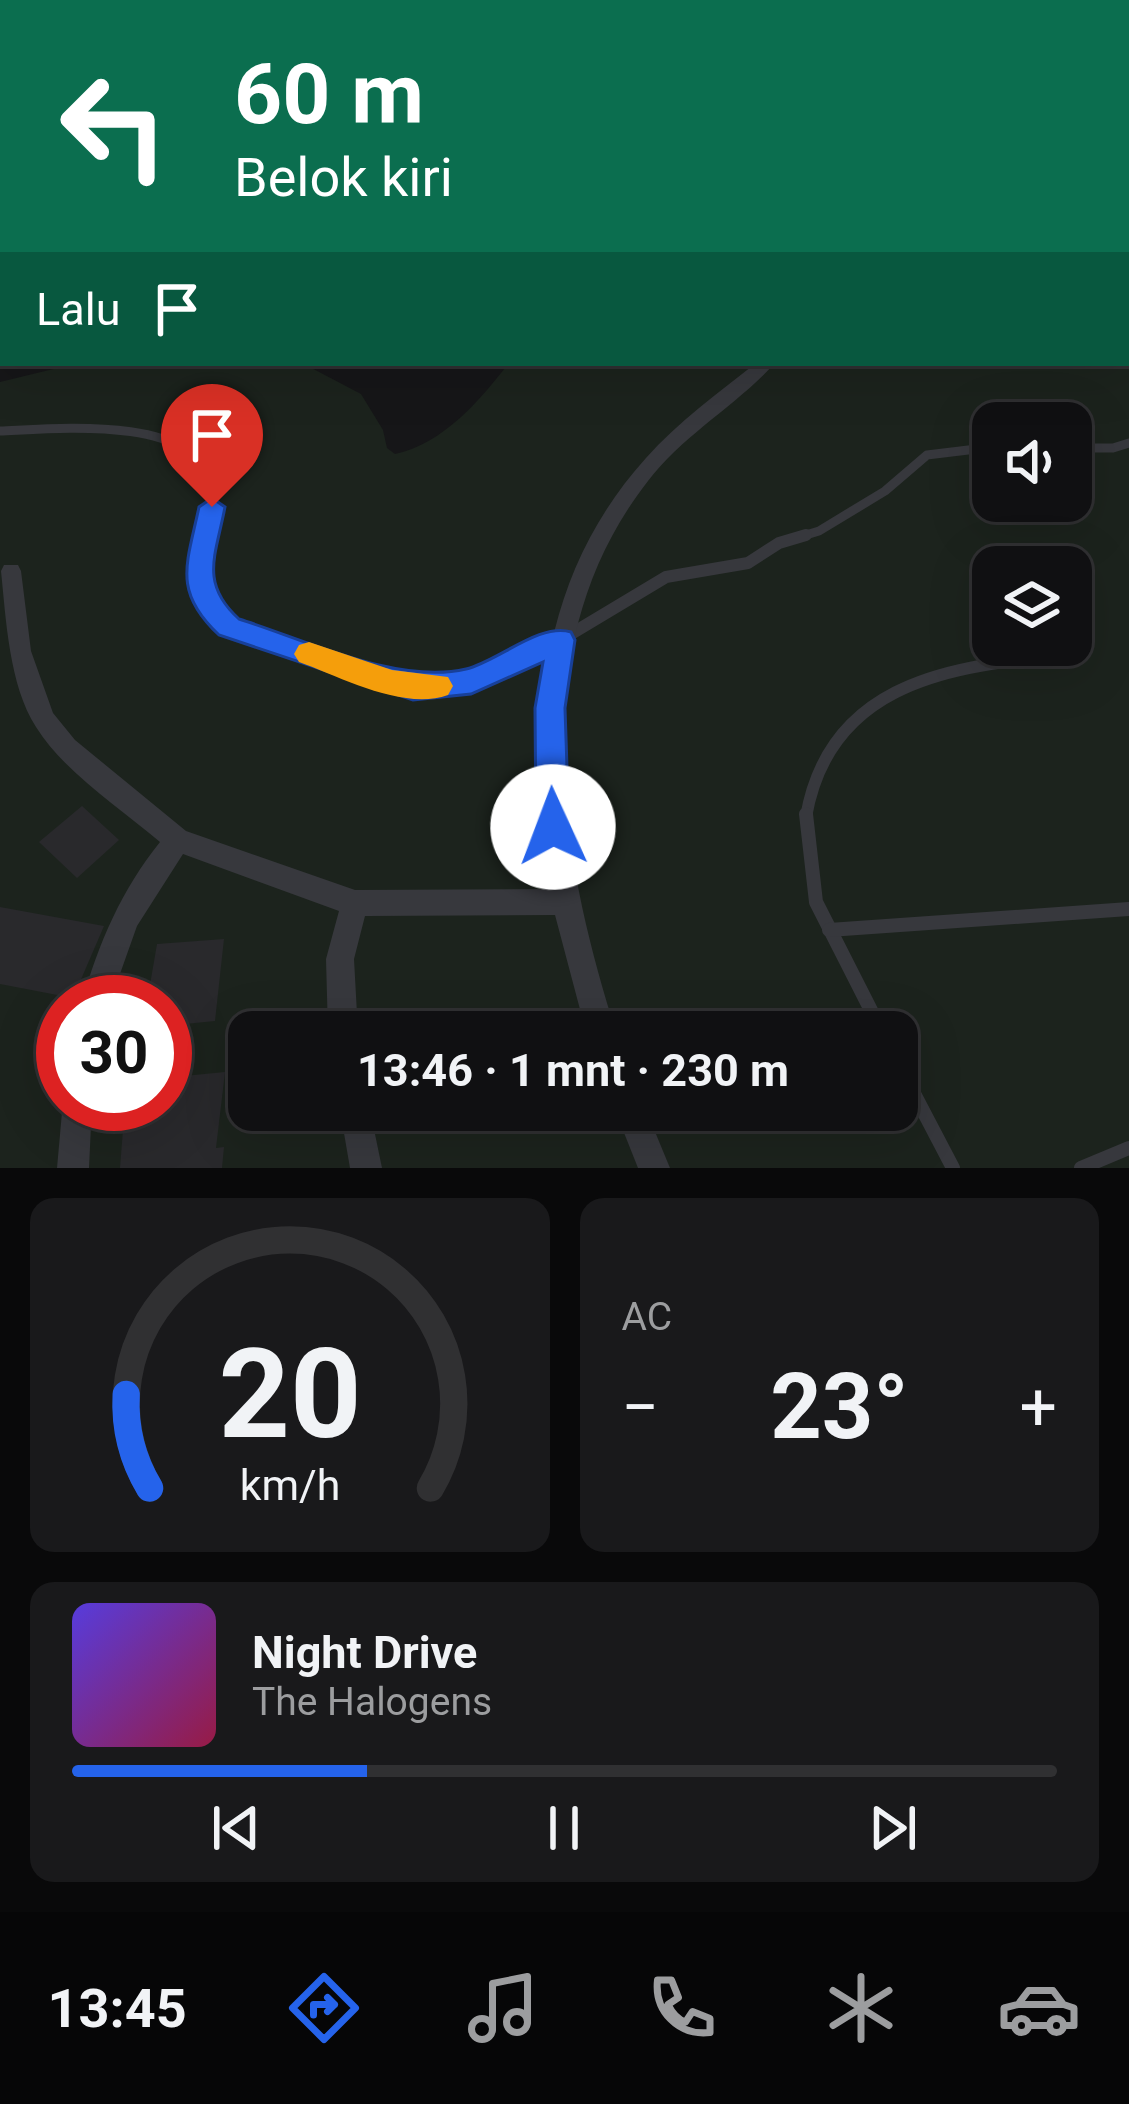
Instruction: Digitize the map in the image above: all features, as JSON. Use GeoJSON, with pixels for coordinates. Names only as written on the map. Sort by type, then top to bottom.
{"type":"FeatureCollection","features":[{"type":"Feature","properties":{"kind":"street"},"geometry":{"type":"LineString","coordinates":[[595,1011],[561,902],[550,708],[561,640],[592,554],[639,478],[682,432],[763,366]]}},
{"type":"Feature","properties":{"kind":"street"},"geometry":{"type":"LineString","coordinates":[[11,571],[20,651],[44,718],[66,748],[178,840],[355,903],[561,902]]}},
{"type":"Feature","properties":{"kind":"street"},"geometry":{"type":"LineString","coordinates":[[104,975],[121,922],[144,880],[178,840]]}},
{"type":"Feature","properties":{"kind":"street"},"geometry":{"type":"LineString","coordinates":[[342,1011],[340,959],[355,903]]}},
{"type":"Feature","properties":{"kind":"street"},"geometry":{"type":"LineString","coordinates":[[73,1168],[75,1131]]}},
{"type":"Feature","properties":{"kind":"street"},"geometry":{"type":"LineString","coordinates":[[359,1131],[366,1168]]}},
{"type":"Feature","properties":{"kind":"street"},"geometry":{"type":"LineString","coordinates":[[639,1131],[654,1168]]}},
{"type":"Feature","properties":{"kind":"lane"},"geometry":{"type":"LineString","coordinates":[[0,431],[161,437],[200,461],[209,479],[212,507],[198,577],[207,607],[230,627],[413,687],[471,681],[561,640],[666,577],[748,563],[779,543],[820,531],[885,490],[926,455],[972,450]]}},
{"type":"Feature","properties":{"kind":"lane"},"geometry":{"type":"LineString","coordinates":[[1092,448],[1129,443]]}},
{"type":"Feature","properties":{"kind":"lane"},"geometry":{"type":"LineString","coordinates":[[871,1011],[812,887],[804,831],[811,779],[825,749],[880,698],[973,666]]}},
{"type":"Feature","properties":{"kind":"lane"},"geometry":{"type":"LineString","coordinates":[[829,930],[1129,909]]}},
{"type":"Feature","properties":{"kind":"lane"},"geometry":{"type":"LineString","coordinates":[[918,1102],[952,1168]]}},
{"type":"Feature","properties":{"kind":"lane"},"geometry":{"type":"LineString","coordinates":[[1081,1168],[1129,1148]]}},
{"type":"Feature","properties":{"kind":"shaded area"},"geometry":{"type":"Polygon","coordinates":[[[66,366],[308,366],[361,394],[383,430],[387,448],[395,454],[445,431],[506,366],[1129,366],[1129,1168],[0,1168],[0,382],[66,366]]]}},
{"type":"Feature","properties":{"kind":"building"},"geometry":{"type":"Polygon","coordinates":[[[82,806],[119,840],[77,878],[39,842],[82,806]]]}},
{"type":"Feature","properties":{"kind":"building"},"geometry":{"type":"Polygon","coordinates":[[[0,907],[104,926],[83,975],[36,975],[36,991],[0,984],[0,907]]]}},
{"type":"Feature","properties":{"kind":"building"},"geometry":{"type":"Polygon","coordinates":[[[224,939],[215,1021],[192,1023],[192,975],[152,975],[157,944],[224,939]]]}},
{"type":"Feature","properties":{"kind":"building"},"geometry":{"type":"Polygon","coordinates":[[[225,1072],[216,1148],[224,1147],[222,1168],[120,1168],[123,1131],[192,1131],[192,1075],[225,1072]]]}},
{"type":"Feature","properties":{"kind":"slow traffic"},"geometry":{"type":"LineString","coordinates":[[309,654],[392,682],[438,686]]}},
{"type":"Feature","properties":{"kind":"route"},"geometry":{"type":"LineString","coordinates":[[212,507],[198,577],[207,607],[230,627],[413,687],[471,681],[561,640],[550,708],[553,827]]}}]}
